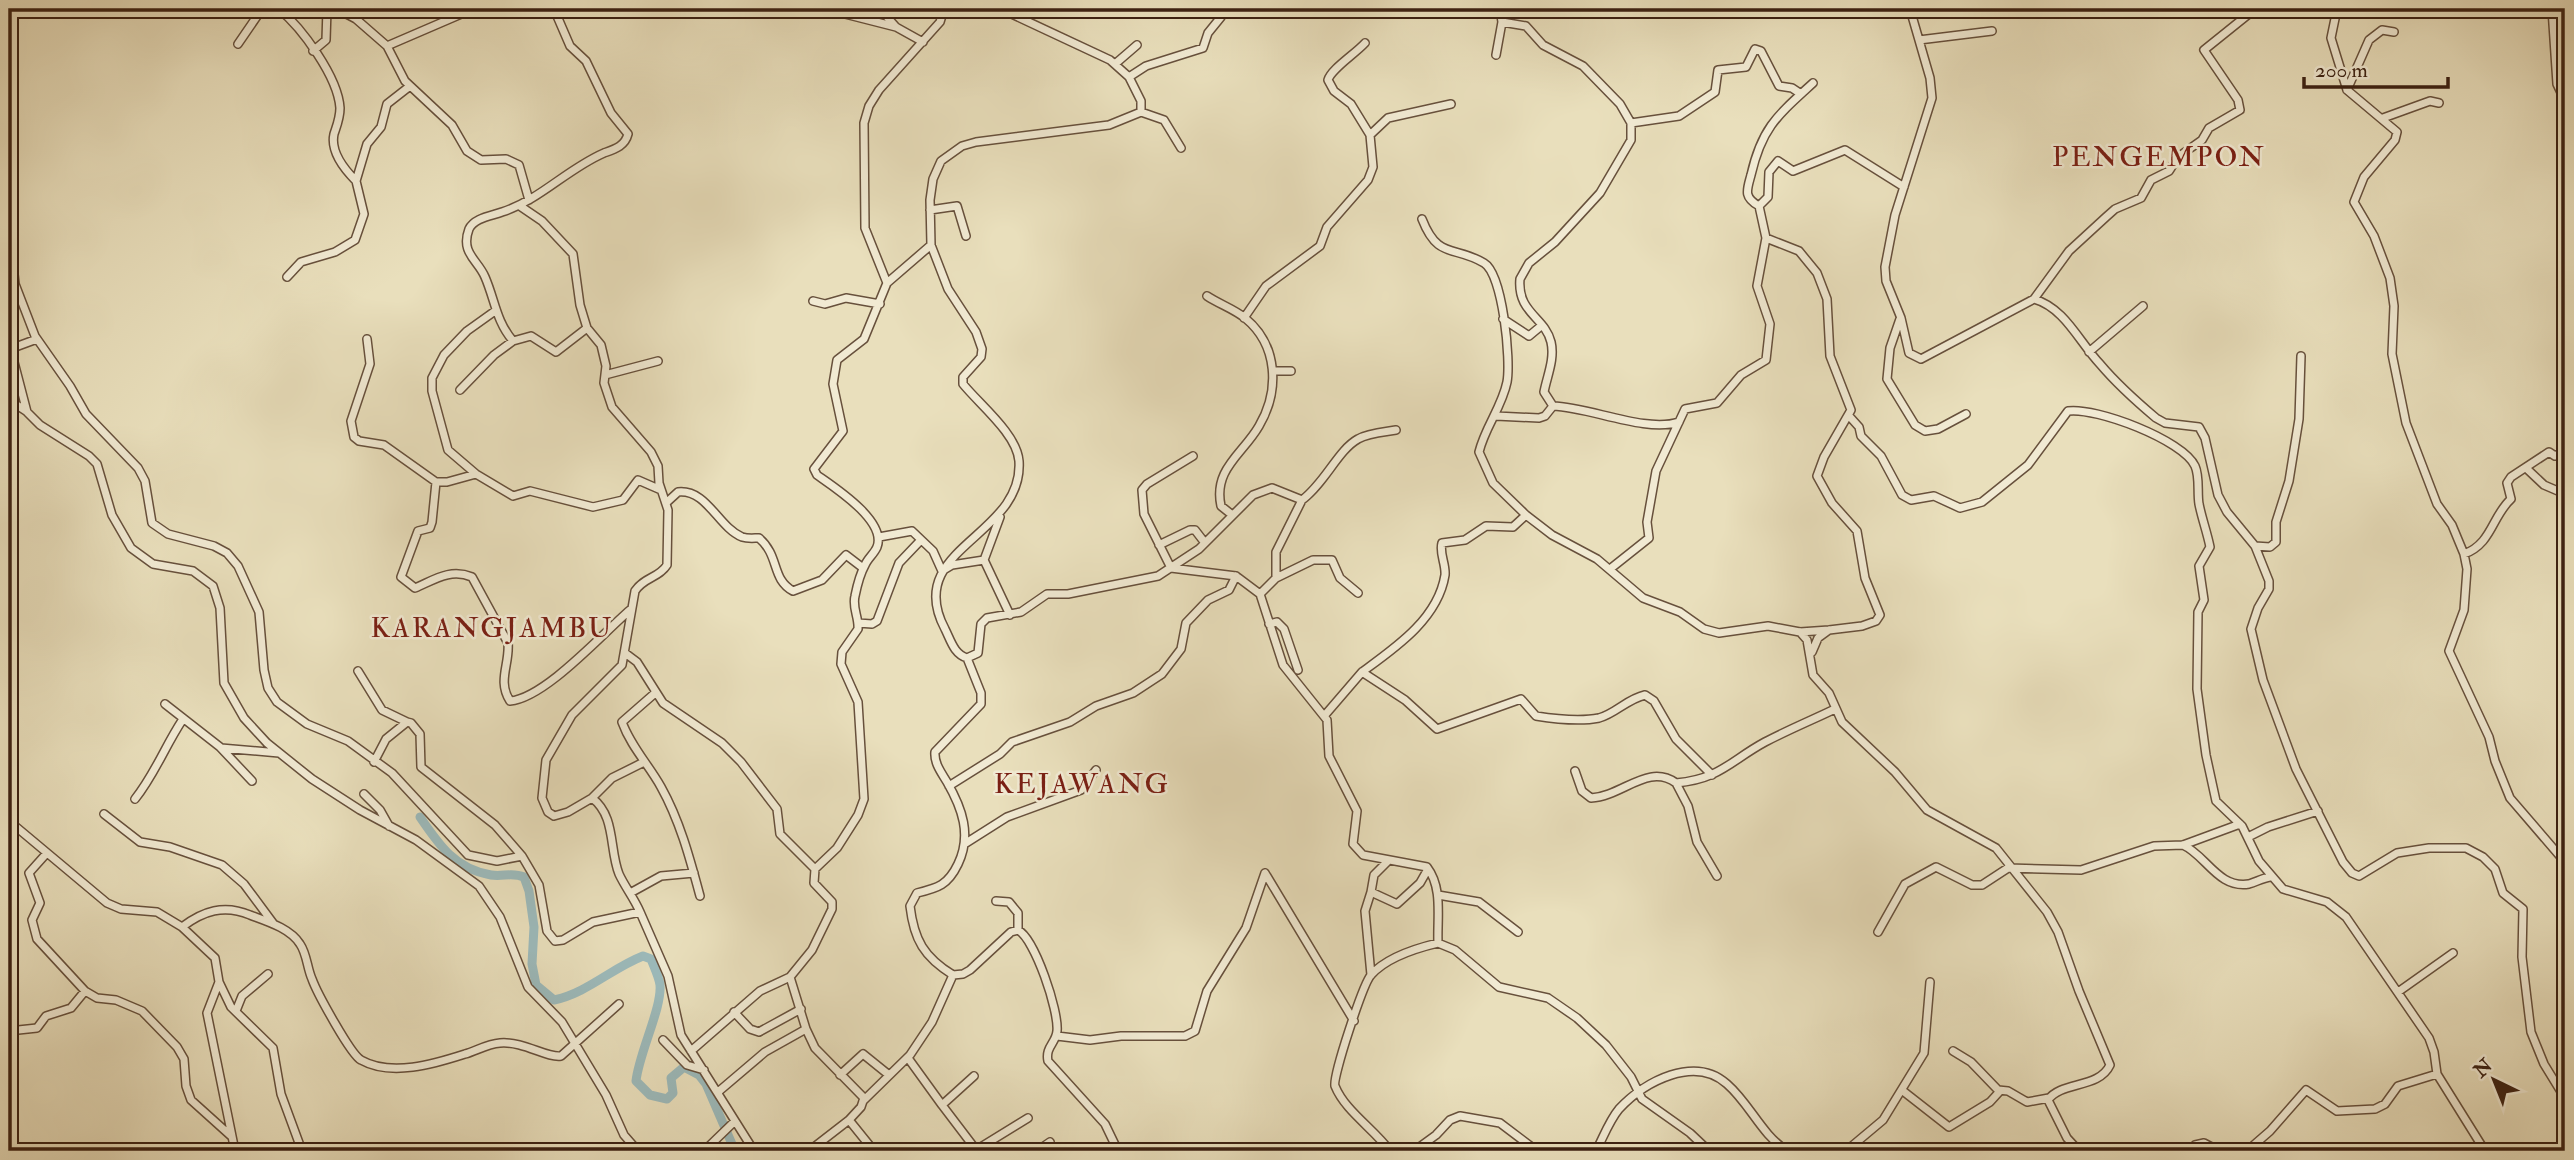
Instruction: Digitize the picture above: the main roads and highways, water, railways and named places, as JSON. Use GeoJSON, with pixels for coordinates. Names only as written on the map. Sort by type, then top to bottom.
{"type":"FeatureCollection","features":[{"type":"Feature","properties":{"kind":"waterway"},"geometry":{"type":"LineString","coordinates":[[420,817],[441,846],[467,867],[491,875],[524,877],[529,891],[534,927],[532,964],[536,985],[554,1000],[577,992],[643,956],[651,959],[659,982],[660,995],[636,1081],[650,1095],[667,1099],[673,1093],[671,1078],[684,1067],[699,1075],[706,1084],[735,1151]]}},
{"type":"Feature","properties":{"kind":"district","name":"PENGEMPON"},"geometry":{"type":"Point","coordinates":[2159,157]}},
{"type":"Feature","properties":{"kind":"district","name":"KARANGJAMBU"},"geometry":{"type":"Point","coordinates":[492,628]}},
{"type":"Feature","properties":{"kind":"district","name":"KEJAWANG"},"geometry":{"type":"Point","coordinates":[1082,784]}}]}
